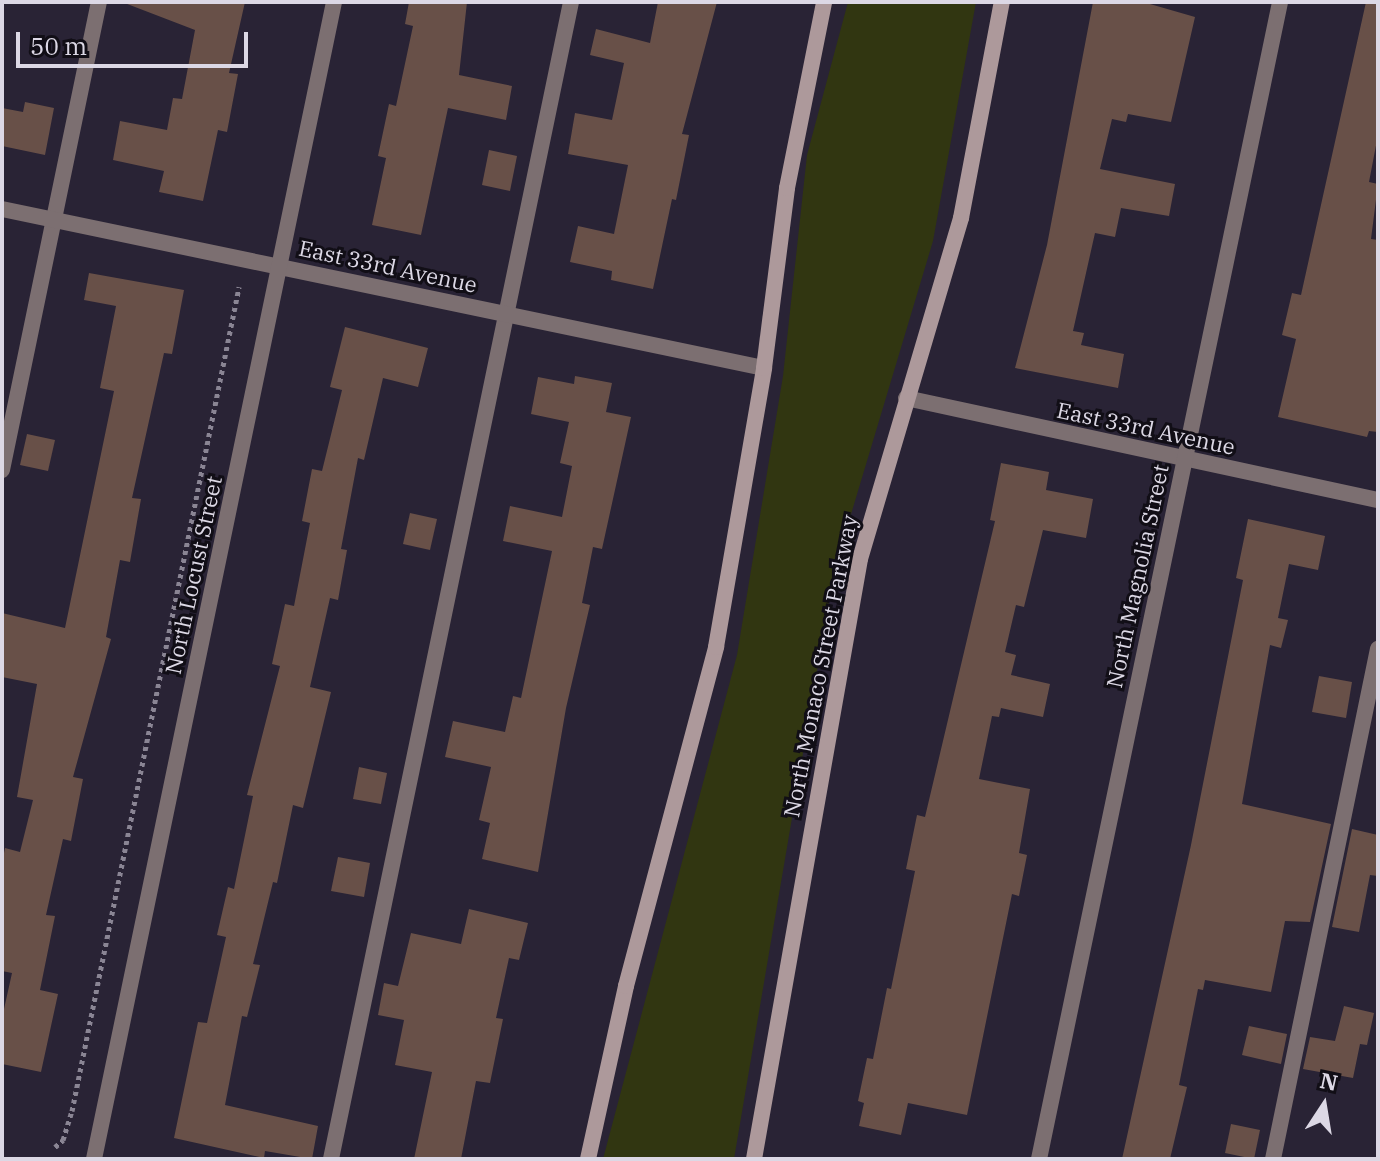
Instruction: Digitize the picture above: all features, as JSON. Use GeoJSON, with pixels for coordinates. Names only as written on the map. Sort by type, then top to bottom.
{"type":"FeatureCollection","features":[{"type":"Feature","properties":{"kind":"street"},"geometry":{"type":"LineString","coordinates":[[2,470],[99,2]]}},
{"type":"Feature","properties":{"kind":"street","name":"North Locust Street"},"geometry":{"type":"LineString","coordinates":[[94,1158],[334,2]]}},
{"type":"Feature","properties":{"kind":"street"},"geometry":{"type":"LineString","coordinates":[[331,1159],[571,2]]}},
{"type":"Feature","properties":{"kind":"street"},"geometry":{"type":"LineString","coordinates":[[588,1159],[630,971],[716,647],[764,368],[787,188],[824,2]]}},
{"type":"Feature","properties":{"kind":"street","name":"North Monaco Street Parkway"},"geometry":{"type":"LineString","coordinates":[[754,1159],[837,669],[860,559],[961,218],[1002,2]]}},
{"type":"Feature","properties":{"kind":"street","name":"North Magnolia Street"},"geometry":{"type":"LineString","coordinates":[[1039,1159],[1280,2]]}},
{"type":"Feature","properties":{"kind":"street","name":"East 33rd Avenue"},"geometry":{"type":"LineString","coordinates":[[2,209],[764,368]]}},
{"type":"Feature","properties":{"kind":"street","name":"East 33rd Avenue"},"geometry":{"type":"LineString","coordinates":[[906,398],[1378,500]]}},
{"type":"Feature","properties":{"kind":"street"},"geometry":{"type":"LineString","coordinates":[[1273,1159],[1378,649]]}},
{"type":"Feature","properties":{"kind":"path"},"geometry":{"type":"LineString","coordinates":[[55,1147],[63,1140],[72,1111],[239,287]]}},
{"type":"Feature","properties":{"kind":"green space"},"geometry":{"type":"Polygon","coordinates":[[[848,2],[976,2],[933,241],[834,571],[734,1159],[603,1159],[737,655],[783,376],[807,155],[848,2]]]}},
{"type":"Feature","properties":{"kind":"building"},"geometry":{"type":"Polygon","coordinates":[[[122,2],[245,2],[229,73],[238,74],[227,132],[218,130],[203,201],[159,192],[164,171],[113,160],[120,121],[167,130],[173,98],[182,99],[195,30],[122,2]]]}},
{"type":"Feature","properties":{"kind":"building"},"geometry":{"type":"Polygon","coordinates":[[[409,2],[467,2],[459,75],[512,86],[506,120],[448,108],[421,235],[372,225],[386,158],[378,156],[389,104],[396,106],[413,26],[405,24],[409,2]]]}},
{"type":"Feature","properties":{"kind":"building"},"geometry":{"type":"Polygon","coordinates":[[[658,2],[717,2],[682,134],[689,135],[653,289],[611,280],[612,271],[570,262],[578,226],[614,234],[628,165],[568,154],[575,113],[612,120],[624,63],[590,55],[596,29],[650,43],[658,2]]]}},
{"type":"Feature","properties":{"kind":"building"},"geometry":{"type":"Polygon","coordinates":[[[1093,2],[1143,2],[1195,17],[1171,122],[1128,114],[1126,122],[1112,119],[1100,169],[1175,184],[1169,216],[1121,208],[1115,237],[1095,233],[1073,331],[1084,333],[1081,345],[1124,354],[1118,388],[1015,368],[1047,245],[1093,2]]]}},
{"type":"Feature","properties":{"kind":"building"},"geometry":{"type":"Polygon","coordinates":[[[1366,2],[1378,2],[1378,135],[1369,182],[1378,184],[1371,239],[1378,240],[1378,432],[1369,431],[1367,437],[1278,417],[1296,339],[1282,335],[1292,293],[1301,295],[1366,2]]]}},
{"type":"Feature","properties":{"kind":"building"},"geometry":{"type":"Polygon","coordinates":[[[25,102],[54,108],[45,155],[2,146],[2,108],[23,112],[25,102]]]}},
{"type":"Feature","properties":{"kind":"building"},"geometry":{"type":"Polygon","coordinates":[[[489,150],[517,156],[510,191],[482,185],[489,150]]]}},
{"type":"Feature","properties":{"kind":"building"},"geometry":{"type":"Polygon","coordinates":[[[89,273],[184,290],[172,354],[164,353],[132,498],[141,499],[130,562],[120,560],[106,637],[111,639],[73,777],[83,779],[71,841],[63,839],[46,915],[55,916],[40,990],[58,994],[41,1072],[2,1064],[2,1018],[12,973],[2,971],[2,863],[5,848],[20,852],[33,800],[17,797],[37,684],[2,677],[2,613],[65,628],[114,391],[100,388],[116,306],[84,300],[89,273]]]}},
{"type":"Feature","properties":{"kind":"building"},"geometry":{"type":"Polygon","coordinates":[[[345,327],[428,348],[418,387],[383,378],[364,460],[358,458],[341,549],[347,550],[338,600],[330,598],[310,687],[331,692],[303,808],[293,805],[277,883],[273,882],[253,964],[260,965],[247,1017],[242,1016],[225,1105],[318,1126],[312,1159],[265,1151],[264,1158],[174,1138],[198,1022],[207,1023],[226,937],[217,935],[228,887],[234,889],[253,796],[247,795],[280,666],[272,664],[285,604],[294,606],[310,523],[302,521],[312,469],[322,471],[342,390],[330,387],[345,327]]]}},
{"type":"Feature","properties":{"kind":"building"},"geometry":{"type":"Polygon","coordinates":[[[575,376],[612,383],[606,412],[631,417],[602,549],[593,547],[582,603],[590,605],[566,708],[538,872],[482,859],[490,823],[479,820],[491,767],[445,757],[453,721],[505,732],[513,696],[521,698],[552,551],[503,541],[510,506],[562,517],[572,466],[560,463],[569,422],[531,414],[538,377],[574,384],[575,376]]]}},
{"type":"Feature","properties":{"kind":"building"},"geometry":{"type":"Polygon","coordinates":[[[27,434],[55,440],[48,471],[20,465],[27,434]]]}},
{"type":"Feature","properties":{"kind":"building"},"geometry":{"type":"Polygon","coordinates":[[[1001,463],[1049,472],[1046,490],[1093,499],[1086,538],[1043,530],[1024,607],[1016,605],[1005,652],[1016,655],[1011,675],[1050,684],[1043,717],[1001,708],[999,717],[992,716],[979,779],[1030,789],[1019,853],[1027,855],[1019,896],[1012,894],[967,1115],[908,1103],[901,1135],[859,1126],[864,1103],[858,1101],[867,1058],[873,1059],[887,988],[891,989],[915,871],[906,869],[917,815],[925,817],[995,521],[990,520],[1001,463]]]}},
{"type":"Feature","properties":{"kind":"building"},"geometry":{"type":"Polygon","coordinates":[[[410,513],[437,519],[430,550],[403,544],[410,513]]]}},
{"type":"Feature","properties":{"kind":"building"},"geometry":{"type":"Polygon","coordinates":[[[1248,519],[1325,536],[1318,570],[1289,564],[1278,618],[1288,620],[1281,648],[1270,645],[1242,804],[1331,824],[1310,922],[1285,921],[1271,992],[1205,980],[1203,990],[1198,989],[1179,1085],[1187,1087],[1170,1159],[1122,1159],[1191,845],[1243,580],[1236,578],[1248,519]]]}},
{"type":"Feature","properties":{"kind":"building"},"geometry":{"type":"Polygon","coordinates":[[[1319,676],[1352,682],[1346,718],[1312,712],[1319,676]]]}},
{"type":"Feature","properties":{"kind":"building"},"geometry":{"type":"Polygon","coordinates":[[[359,767],[387,773],[381,804],[353,799],[359,767]]]}},
{"type":"Feature","properties":{"kind":"building"},"geometry":{"type":"Polygon","coordinates":[[[1352,829],[1378,835],[1378,876],[1370,875],[1359,932],[1332,927],[1352,829]]]}},
{"type":"Feature","properties":{"kind":"building"},"geometry":{"type":"Polygon","coordinates":[[[338,857],[370,863],[364,897],[331,891],[338,857]]]}},
{"type":"Feature","properties":{"kind":"building"},"geometry":{"type":"Polygon","coordinates":[[[469,909],[528,923],[519,960],[509,958],[496,1018],[503,1019],[490,1083],[476,1081],[461,1159],[414,1159],[432,1072],[395,1065],[404,1020],[378,1015],[384,983],[398,986],[411,933],[461,944],[469,909]]]}},
{"type":"Feature","properties":{"kind":"building"},"geometry":{"type":"Polygon","coordinates":[[[1344,1006],[1374,1013],[1367,1045],[1360,1044],[1353,1078],[1303,1069],[1310,1037],[1335,1041],[1344,1006]]]}},
{"type":"Feature","properties":{"kind":"building"},"geometry":{"type":"Polygon","coordinates":[[[1249,1026],[1287,1034],[1281,1064],[1242,1055],[1249,1026]]]}},
{"type":"Feature","properties":{"kind":"building"},"geometry":{"type":"Polygon","coordinates":[[[1231,1124],[1260,1130],[1254,1159],[1225,1153],[1231,1124]]]}}]}
